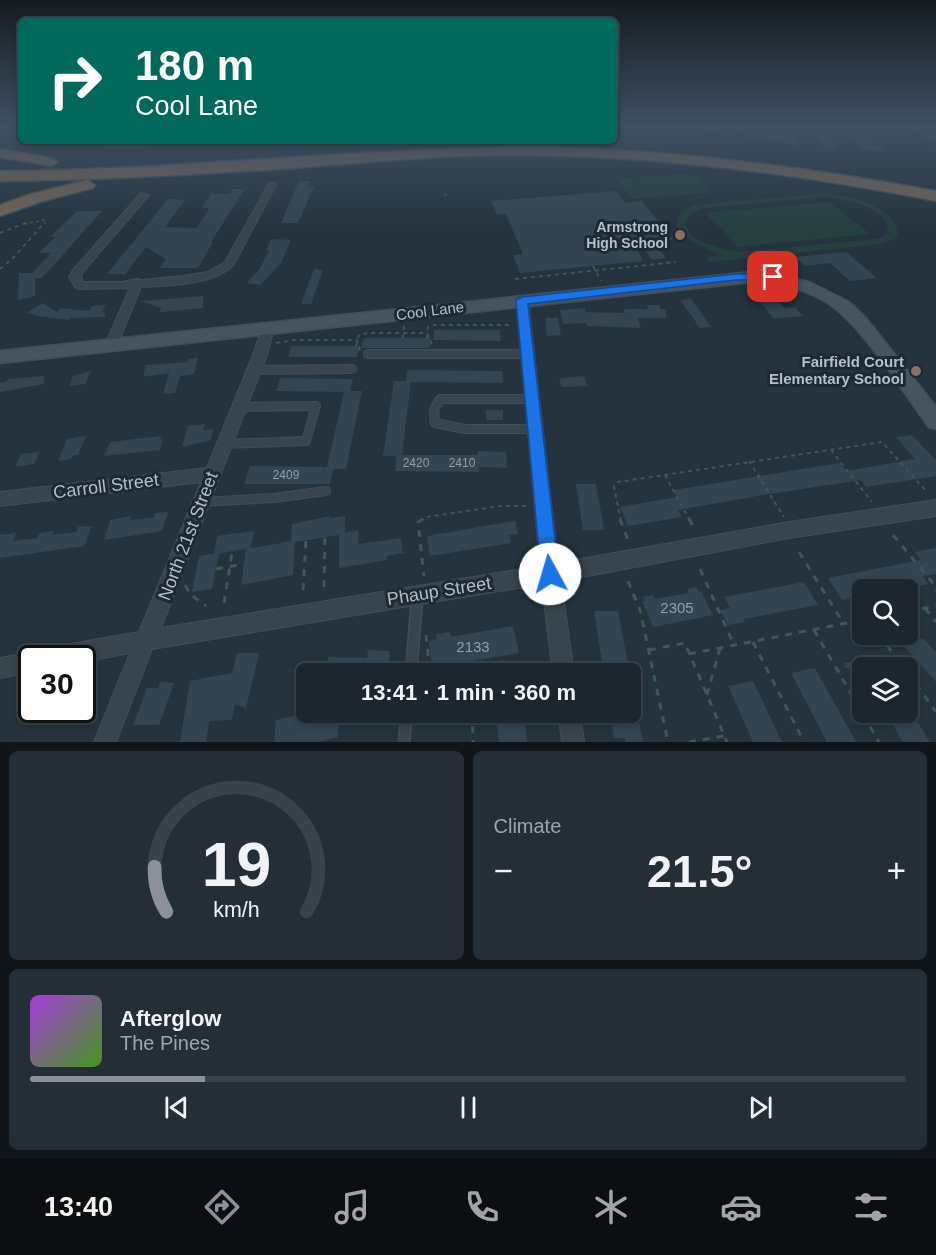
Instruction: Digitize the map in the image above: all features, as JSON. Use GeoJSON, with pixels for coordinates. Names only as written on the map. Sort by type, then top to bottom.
{"type":"FeatureCollection","features":[{"type":"Feature","properties":{"kind":"highway"},"geometry":{"type":"LineString","coordinates":[[38,160],[51,162]]}},
{"type":"Feature","properties":{"kind":"highway"},"geometry":{"type":"LineString","coordinates":[[0,162],[111,160]]}},
{"type":"Feature","properties":{"kind":"highway"},"geometry":{"type":"LineString","coordinates":[[0,176],[120,174],[349,160]]}},
{"type":"Feature","properties":{"kind":"highway"},"geometry":{"type":"LineString","coordinates":[[698,160],[772,167],[936,196]]}},
{"type":"Feature","properties":{"kind":"highway"},"geometry":{"type":"LineString","coordinates":[[794,160],[936,184]]}},
{"type":"Feature","properties":{"kind":"highway"},"geometry":{"type":"LineString","coordinates":[[0,211],[37,197],[87,185],[326,161]]}},
{"type":"Feature","properties":{"kind":"highway"},"geometry":{"type":"LineString","coordinates":[[0,182],[153,177]]}},
{"type":"Feature","properties":{"kind":"street"},"geometry":{"type":"LineString","coordinates":[[144,195],[75,277],[79,285],[85,287],[211,274],[225,268],[237,251],[272,185]]}},
{"type":"Feature","properties":{"kind":"street","name":"Cool Lane"},"geometry":{"type":"LineString","coordinates":[[0,357],[111,345],[271,336],[522,300],[761,276],[784,279],[812,288],[828,296],[851,313],[936,421]]}},
{"type":"Feature","properties":{"kind":"street"},"geometry":{"type":"LineString","coordinates":[[111,345],[138,282]]}},
{"type":"Feature","properties":{"kind":"street"},"geometry":{"type":"LineString","coordinates":[[522,300],[550,574],[562,663]]}},
{"type":"Feature","properties":{"kind":"street","name":"North 21st Street"},"geometry":{"type":"LineString","coordinates":[[105,742],[254,370],[271,336]]}},
{"type":"Feature","properties":{"kind":"street","name":"Carroll Street"},"geometry":{"type":"LineString","coordinates":[[0,499],[212,474]]}},
{"type":"Feature","properties":{"kind":"street","name":"Phaup Street"},"geometry":{"type":"LineString","coordinates":[[96,649],[550,574],[789,530],[931,500]]}},
{"type":"Feature","properties":{"kind":"street"},"geometry":{"type":"LineString","coordinates":[[0,668],[18,665]]}},
{"type":"Feature","properties":{"kind":"street"},"geometry":{"type":"LineString","coordinates":[[570,723],[573,742]]}},
{"type":"Feature","properties":{"kind":"lane"},"geometry":{"type":"LineString","coordinates":[[365,355],[527,354]]}},
{"type":"Feature","properties":{"kind":"lane"},"geometry":{"type":"LineString","coordinates":[[254,370],[352,369]]}},
{"type":"Feature","properties":{"kind":"lane"},"geometry":{"type":"LineString","coordinates":[[532,399],[440,399],[434,415],[435,423],[465,429],[535,429]]}},
{"type":"Feature","properties":{"kind":"lane"},"geometry":{"type":"LineString","coordinates":[[224,444],[306,441],[316,406],[239,407]]}},
{"type":"Feature","properties":{"kind":"lane"},"geometry":{"type":"LineString","coordinates":[[202,502],[274,498],[326,490]]}},
{"type":"Feature","properties":{"kind":"lane"},"geometry":{"type":"LineString","coordinates":[[412,663],[417,595]]}},
{"type":"Feature","properties":{"kind":"lane"},"geometry":{"type":"LineString","coordinates":[[404,742],[406,723]]}},
{"type":"Feature","properties":{"kind":"path"},"geometry":{"type":"LineString","coordinates":[[444,195],[449,194]]}},
{"type":"Feature","properties":{"kind":"path"},"geometry":{"type":"LineString","coordinates":[[0,233],[31,221],[45,220],[45,224],[31,236],[20,253],[0,269]]}},
{"type":"Feature","properties":{"kind":"path"},"geometry":{"type":"LineString","coordinates":[[515,279],[676,262]]}},
{"type":"Feature","properties":{"kind":"path"},"geometry":{"type":"LineString","coordinates":[[593,266],[603,284]]}},
{"type":"Feature","properties":{"kind":"path"},"geometry":{"type":"LineString","coordinates":[[403,338],[405,319]]}},
{"type":"Feature","properties":{"kind":"path"},"geometry":{"type":"LineString","coordinates":[[427,338],[428,327],[434,325],[515,325]]}},
{"type":"Feature","properties":{"kind":"path"},"geometry":{"type":"LineString","coordinates":[[356,346],[359,335],[367,333],[428,333]]}},
{"type":"Feature","properties":{"kind":"path"},"geometry":{"type":"LineString","coordinates":[[428,333],[435,351]]}},
{"type":"Feature","properties":{"kind":"path"},"geometry":{"type":"LineString","coordinates":[[271,336],[294,340],[357,340]]}},
{"type":"Feature","properties":{"kind":"path"},"geometry":{"type":"LineString","coordinates":[[357,340],[365,355]]}},
{"type":"Feature","properties":{"kind":"path"},"geometry":{"type":"LineString","coordinates":[[628,543],[621,524],[614,487],[618,482],[830,449],[882,442],[931,500]]}},
{"type":"Feature","properties":{"kind":"path"},"geometry":{"type":"LineString","coordinates":[[830,449],[872,502]]}},
{"type":"Feature","properties":{"kind":"path"},"geometry":{"type":"LineString","coordinates":[[749,461],[784,517]]}},
{"type":"Feature","properties":{"kind":"path"},"geometry":{"type":"LineString","coordinates":[[665,475],[696,531]]}},
{"type":"Feature","properties":{"kind":"path"},"geometry":{"type":"LineString","coordinates":[[424,576],[418,522],[426,517],[501,506],[527,506]]}},
{"type":"Feature","properties":{"kind":"path"},"geometry":{"type":"LineString","coordinates":[[893,535],[932,582],[936,591]]}},
{"type":"Feature","properties":{"kind":"path"},"geometry":{"type":"LineString","coordinates":[[324,587],[325,537]]}},
{"type":"Feature","properties":{"kind":"path"},"geometry":{"type":"LineString","coordinates":[[303,590],[306,540]]}},
{"type":"Feature","properties":{"kind":"path"},"geometry":{"type":"LineString","coordinates":[[224,603],[232,552]]}},
{"type":"Feature","properties":{"kind":"path"},"geometry":{"type":"LineString","coordinates":[[799,552],[844,624]]}},
{"type":"Feature","properties":{"kind":"path"},"geometry":{"type":"LineString","coordinates":[[216,569],[244,564]]}},
{"type":"Feature","properties":{"kind":"path"},"geometry":{"type":"LineString","coordinates":[[700,569],[734,645]]}},
{"type":"Feature","properties":{"kind":"path"},"geometry":{"type":"LineString","coordinates":[[183,580],[190,594],[206,606]]}},
{"type":"Feature","properties":{"kind":"path"},"geometry":{"type":"LineString","coordinates":[[628,581],[640,610],[668,742]]}},
{"type":"Feature","properties":{"kind":"path"},"geometry":{"type":"LineString","coordinates":[[918,609],[936,606]]}},
{"type":"Feature","properties":{"kind":"path"},"geometry":{"type":"LineString","coordinates":[[925,608],[936,622]]}},
{"type":"Feature","properties":{"kind":"path"},"geometry":{"type":"LineString","coordinates":[[690,654],[852,622]]}},
{"type":"Feature","properties":{"kind":"path"},"geometry":{"type":"LineString","coordinates":[[425,629],[429,663]]}},
{"type":"Feature","properties":{"kind":"path"},"geometry":{"type":"LineString","coordinates":[[814,630],[879,742]]}},
{"type":"Feature","properties":{"kind":"path"},"geometry":{"type":"LineString","coordinates":[[753,642],[804,742]]}},
{"type":"Feature","properties":{"kind":"path"},"geometry":{"type":"LineString","coordinates":[[648,650],[685,643],[727,742]]}},
{"type":"Feature","properties":{"kind":"path"},"geometry":{"type":"LineString","coordinates":[[707,694],[720,648]]}},
{"type":"Feature","properties":{"kind":"path"},"geometry":{"type":"LineString","coordinates":[[918,687],[936,712]]}},
{"type":"Feature","properties":{"kind":"path"},"geometry":{"type":"LineString","coordinates":[[472,723],[473,742]]}},
{"type":"Feature","properties":{"kind":"path"},"geometry":{"type":"LineString","coordinates":[[689,742],[724,736]]}},
{"type":"Feature","properties":{"kind":"green space"},"geometry":{"type":"Polygon","coordinates":[[[692,173],[711,192],[632,199],[617,179],[692,173]]]}},
{"type":"Feature","properties":{"kind":"green space"},"geometry":{"type":"Polygon","coordinates":[[[811,194],[835,195],[877,207],[888,214],[895,223],[898,234],[895,239],[882,244],[710,262],[706,257],[720,255],[692,242],[676,226],[680,213],[694,205],[811,194]],[[833,198],[704,208],[690,214],[685,223],[691,234],[702,242],[735,252],[870,240],[887,233],[882,217],[874,211],[853,202],[833,198]]]}},
{"type":"Feature","properties":{"kind":"green space"},"geometry":{"type":"Polygon","coordinates":[[[829,202],[870,234],[737,247],[706,213],[829,202]]]}},
{"type":"Feature","properties":{"kind":"building"},"geometry":{"type":"Polygon","coordinates":[[[299,181],[311,181],[307,187],[314,187],[298,223],[281,223],[299,181]]]}},
{"type":"Feature","properties":{"kind":"building"},"geometry":{"type":"Polygon","coordinates":[[[233,189],[245,189],[211,242],[213,242],[198,268],[159,268],[166,259],[146,247],[125,274],[107,274],[168,199],[185,200],[165,227],[197,228],[209,208],[202,208],[210,194],[230,194],[233,189]]]}},
{"type":"Feature","properties":{"kind":"building"},"geometry":{"type":"Polygon","coordinates":[[[616,191],[625,203],[642,201],[673,240],[654,242],[666,258],[652,260],[643,247],[638,250],[643,261],[520,273],[513,255],[523,254],[506,214],[497,215],[491,201],[616,191]]]}},
{"type":"Feature","properties":{"kind":"building"},"geometry":{"type":"Polygon","coordinates":[[[77,211],[102,211],[45,275],[35,278],[35,296],[18,300],[19,273],[32,273],[51,253],[39,253],[55,237],[50,237],[77,211]]]}},
{"type":"Feature","properties":{"kind":"building"},"geometry":{"type":"Polygon","coordinates":[[[271,239],[291,240],[281,263],[260,285],[247,283],[260,268],[269,250],[266,250],[271,239]]]}},
{"type":"Feature","properties":{"kind":"building"},"geometry":{"type":"Polygon","coordinates":[[[846,252],[877,278],[850,281],[830,263],[805,266],[796,257],[846,252]]]}},
{"type":"Feature","properties":{"kind":"building"},"geometry":{"type":"Polygon","coordinates":[[[314,269],[323,270],[311,304],[301,304],[314,269]]]}},
{"type":"Feature","properties":{"kind":"building"},"geometry":{"type":"Polygon","coordinates":[[[767,290],[784,308],[795,307],[803,316],[774,319],[753,293],[767,290]]]}},
{"type":"Feature","properties":{"kind":"building"},"geometry":{"type":"Polygon","coordinates":[[[203,296],[203,308],[174,311],[160,312],[161,308],[140,301],[203,296]]]}},
{"type":"Feature","properties":{"kind":"building"},"geometry":{"type":"Polygon","coordinates":[[[691,299],[711,327],[700,328],[680,300],[691,299]]]}},
{"type":"Feature","properties":{"kind":"building"},"geometry":{"type":"Polygon","coordinates":[[[43,303],[57,312],[61,308],[89,311],[92,306],[106,305],[102,312],[105,313],[105,317],[68,318],[71,320],[36,316],[28,312],[43,303]]]}},
{"type":"Feature","properties":{"kind":"building"},"geometry":{"type":"Polygon","coordinates":[[[647,305],[659,305],[661,309],[666,309],[666,318],[638,318],[641,328],[587,326],[586,323],[563,324],[560,310],[585,308],[586,312],[623,313],[625,309],[648,309],[647,305]]]}},
{"type":"Feature","properties":{"kind":"building"},"geometry":{"type":"Polygon","coordinates":[[[545,318],[558,318],[561,335],[547,336],[545,318]]]}},
{"type":"Feature","properties":{"kind":"building"},"geometry":{"type":"Polygon","coordinates":[[[434,330],[500,330],[501,341],[433,340],[434,330]]]}},
{"type":"Feature","properties":{"kind":"building"},"geometry":{"type":"Polygon","coordinates":[[[364,338],[431,338],[430,348],[361,348],[364,338]]]}},
{"type":"Feature","properties":{"kind":"building"},"geometry":{"type":"Polygon","coordinates":[[[291,346],[360,346],[357,357],[288,357],[291,346]]]}},
{"type":"Feature","properties":{"kind":"building"},"geometry":{"type":"Polygon","coordinates":[[[198,358],[194,374],[180,376],[175,393],[163,394],[169,373],[143,377],[146,365],[187,362],[188,359],[198,358]]]}},
{"type":"Feature","properties":{"kind":"building"},"geometry":{"type":"Polygon","coordinates":[[[407,370],[502,371],[503,383],[411,382],[402,455],[478,455],[478,451],[506,452],[507,468],[479,467],[479,472],[395,471],[396,456],[383,456],[394,381],[406,381],[407,370]]]}},
{"type":"Feature","properties":{"kind":"building"},"geometry":{"type":"Polygon","coordinates":[[[91,371],[85,384],[69,386],[73,376],[91,371]]]}},
{"type":"Feature","properties":{"kind":"building"},"geometry":{"type":"Polygon","coordinates":[[[44,376],[44,384],[0,392],[0,383],[8,379],[44,376]]]}},
{"type":"Feature","properties":{"kind":"building"},"geometry":{"type":"Polygon","coordinates":[[[584,376],[588,386],[562,387],[559,378],[584,376]]]}},
{"type":"Feature","properties":{"kind":"building"},"geometry":{"type":"Polygon","coordinates":[[[280,378],[353,379],[350,391],[362,391],[346,469],[333,469],[330,484],[244,484],[250,466],[327,467],[344,392],[276,391],[280,378]]]}},
{"type":"Feature","properties":{"kind":"building"},"geometry":{"type":"Polygon","coordinates":[[[486,410],[503,410],[503,420],[486,420],[486,410]]]}},
{"type":"Feature","properties":{"kind":"building"},"geometry":{"type":"Polygon","coordinates":[[[205,424],[203,430],[213,429],[211,440],[182,447],[188,426],[205,424]]]}},
{"type":"Feature","properties":{"kind":"building"},"geometry":{"type":"Polygon","coordinates":[[[912,435],[936,460],[936,476],[866,487],[861,480],[763,495],[678,510],[682,517],[628,526],[620,507],[677,497],[674,490],[686,488],[840,463],[846,471],[915,459],[896,437],[912,435]]]}},
{"type":"Feature","properties":{"kind":"building"},"geometry":{"type":"Polygon","coordinates":[[[86,436],[78,455],[73,455],[71,459],[58,461],[67,439],[86,436]]]}},
{"type":"Feature","properties":{"kind":"building"},"geometry":{"type":"Polygon","coordinates":[[[161,436],[160,439],[163,439],[160,450],[104,456],[110,442],[161,436]]]}},
{"type":"Feature","properties":{"kind":"building"},"geometry":{"type":"Polygon","coordinates":[[[40,452],[34,464],[15,467],[21,454],[40,452]]]}},
{"type":"Feature","properties":{"kind":"building"},"geometry":{"type":"Polygon","coordinates":[[[576,484],[596,484],[604,530],[583,530],[576,484]]]}},
{"type":"Feature","properties":{"kind":"building"},"geometry":{"type":"Polygon","coordinates":[[[168,512],[162,531],[104,540],[110,520],[131,516],[130,520],[153,518],[155,513],[168,512]]]}},
{"type":"Feature","properties":{"kind":"building"},"geometry":{"type":"Polygon","coordinates":[[[330,516],[330,518],[345,516],[345,533],[358,530],[359,544],[401,538],[403,553],[387,556],[387,560],[339,568],[339,535],[295,542],[293,575],[241,585],[246,549],[214,554],[217,536],[254,531],[251,548],[276,544],[291,541],[292,524],[330,516]]]}},
{"type":"Feature","properties":{"kind":"building"},"geometry":{"type":"Polygon","coordinates":[[[515,521],[518,534],[509,535],[511,543],[429,556],[427,536],[515,521]]]}},
{"type":"Feature","properties":{"kind":"building"},"geometry":{"type":"Polygon","coordinates":[[[92,526],[84,546],[0,558],[0,535],[16,533],[13,541],[37,538],[39,533],[54,531],[52,535],[76,532],[78,527],[92,526]]]}},
{"type":"Feature","properties":{"kind":"building"},"geometry":{"type":"Polygon","coordinates":[[[936,548],[936,574],[922,576],[928,584],[918,586],[918,579],[852,579],[852,598],[842,600],[828,578],[921,560],[915,552],[936,548]]]}},
{"type":"Feature","properties":{"kind":"building"},"geometry":{"type":"Polygon","coordinates":[[[219,553],[212,589],[192,592],[199,556],[219,553]]]}},
{"type":"Feature","properties":{"kind":"building"},"geometry":{"type":"Polygon","coordinates":[[[804,582],[818,605],[744,619],[745,622],[728,625],[720,610],[730,608],[724,597],[804,582]]]}},
{"type":"Feature","properties":{"kind":"building"},"geometry":{"type":"Polygon","coordinates":[[[696,587],[699,592],[701,591],[713,615],[653,627],[642,601],[645,601],[643,597],[653,595],[655,599],[689,593],[687,589],[696,587]]]}},
{"type":"Feature","properties":{"kind":"building"},"geometry":{"type":"Polygon","coordinates":[[[594,611],[618,611],[628,663],[602,663],[594,611]]]}},
{"type":"Feature","properties":{"kind":"building"},"geometry":{"type":"Polygon","coordinates":[[[513,626],[519,653],[461,663],[431,663],[429,641],[437,639],[436,634],[450,632],[451,637],[513,626]]]}},
{"type":"Feature","properties":{"kind":"building"},"geometry":{"type":"Polygon","coordinates":[[[923,638],[936,652],[936,682],[918,662],[918,657],[914,657],[905,647],[918,645],[918,640],[923,638]]]}},
{"type":"Feature","properties":{"kind":"building"},"geometry":{"type":"Polygon","coordinates":[[[368,650],[390,651],[389,663],[327,663],[328,657],[367,658],[368,650]]]}},
{"type":"Feature","properties":{"kind":"building"},"geometry":{"type":"Polygon","coordinates":[[[237,653],[259,653],[246,708],[235,704],[232,720],[209,721],[206,742],[180,742],[190,681],[232,673],[237,653]]]}},
{"type":"Feature","properties":{"kind":"building"},"geometry":{"type":"Polygon","coordinates":[[[852,662],[852,668],[845,668],[844,663],[852,662]]]}},
{"type":"Feature","properties":{"kind":"building"},"geometry":{"type":"Polygon","coordinates":[[[815,668],[856,742],[827,742],[791,673],[815,668]]]}},
{"type":"Feature","properties":{"kind":"building"},"geometry":{"type":"Polygon","coordinates":[[[753,681],[782,742],[753,742],[728,686],[753,681]]]}},
{"type":"Feature","properties":{"kind":"building"},"geometry":{"type":"Polygon","coordinates":[[[160,682],[174,683],[159,725],[133,725],[147,688],[158,688],[160,682]]]}},
{"type":"Feature","properties":{"kind":"building"},"geometry":{"type":"Polygon","coordinates":[[[296,715],[296,723],[339,723],[338,737],[319,742],[274,742],[276,720],[296,715]]]}},
{"type":"Feature","properties":{"kind":"building"},"geometry":{"type":"Polygon","coordinates":[[[497,723],[525,723],[527,742],[499,742],[497,723]]]}},
{"type":"Feature","properties":{"kind":"building"},"geometry":{"type":"Polygon","coordinates":[[[612,723],[639,723],[643,742],[625,742],[625,738],[614,738],[612,723]]]}},
{"type":"Feature","properties":{"kind":"building"},"geometry":{"type":"Polygon","coordinates":[[[892,723],[918,723],[930,742],[903,742],[892,723]]]}},
{"type":"Feature","properties":{"kind":"place","name":"Armstrong High School"},"geometry":{"type":"Point","coordinates":[680,235]}},
{"type":"Feature","properties":{"kind":"place","name":"Fairfield Court Elementary School"},"geometry":{"type":"Point","coordinates":[916,371]}},
{"type":"Feature","properties":{"kind":"route"},"geometry":{"type":"LineString","coordinates":[[550,574],[522,300],[736,277],[773,277]]}}]}
